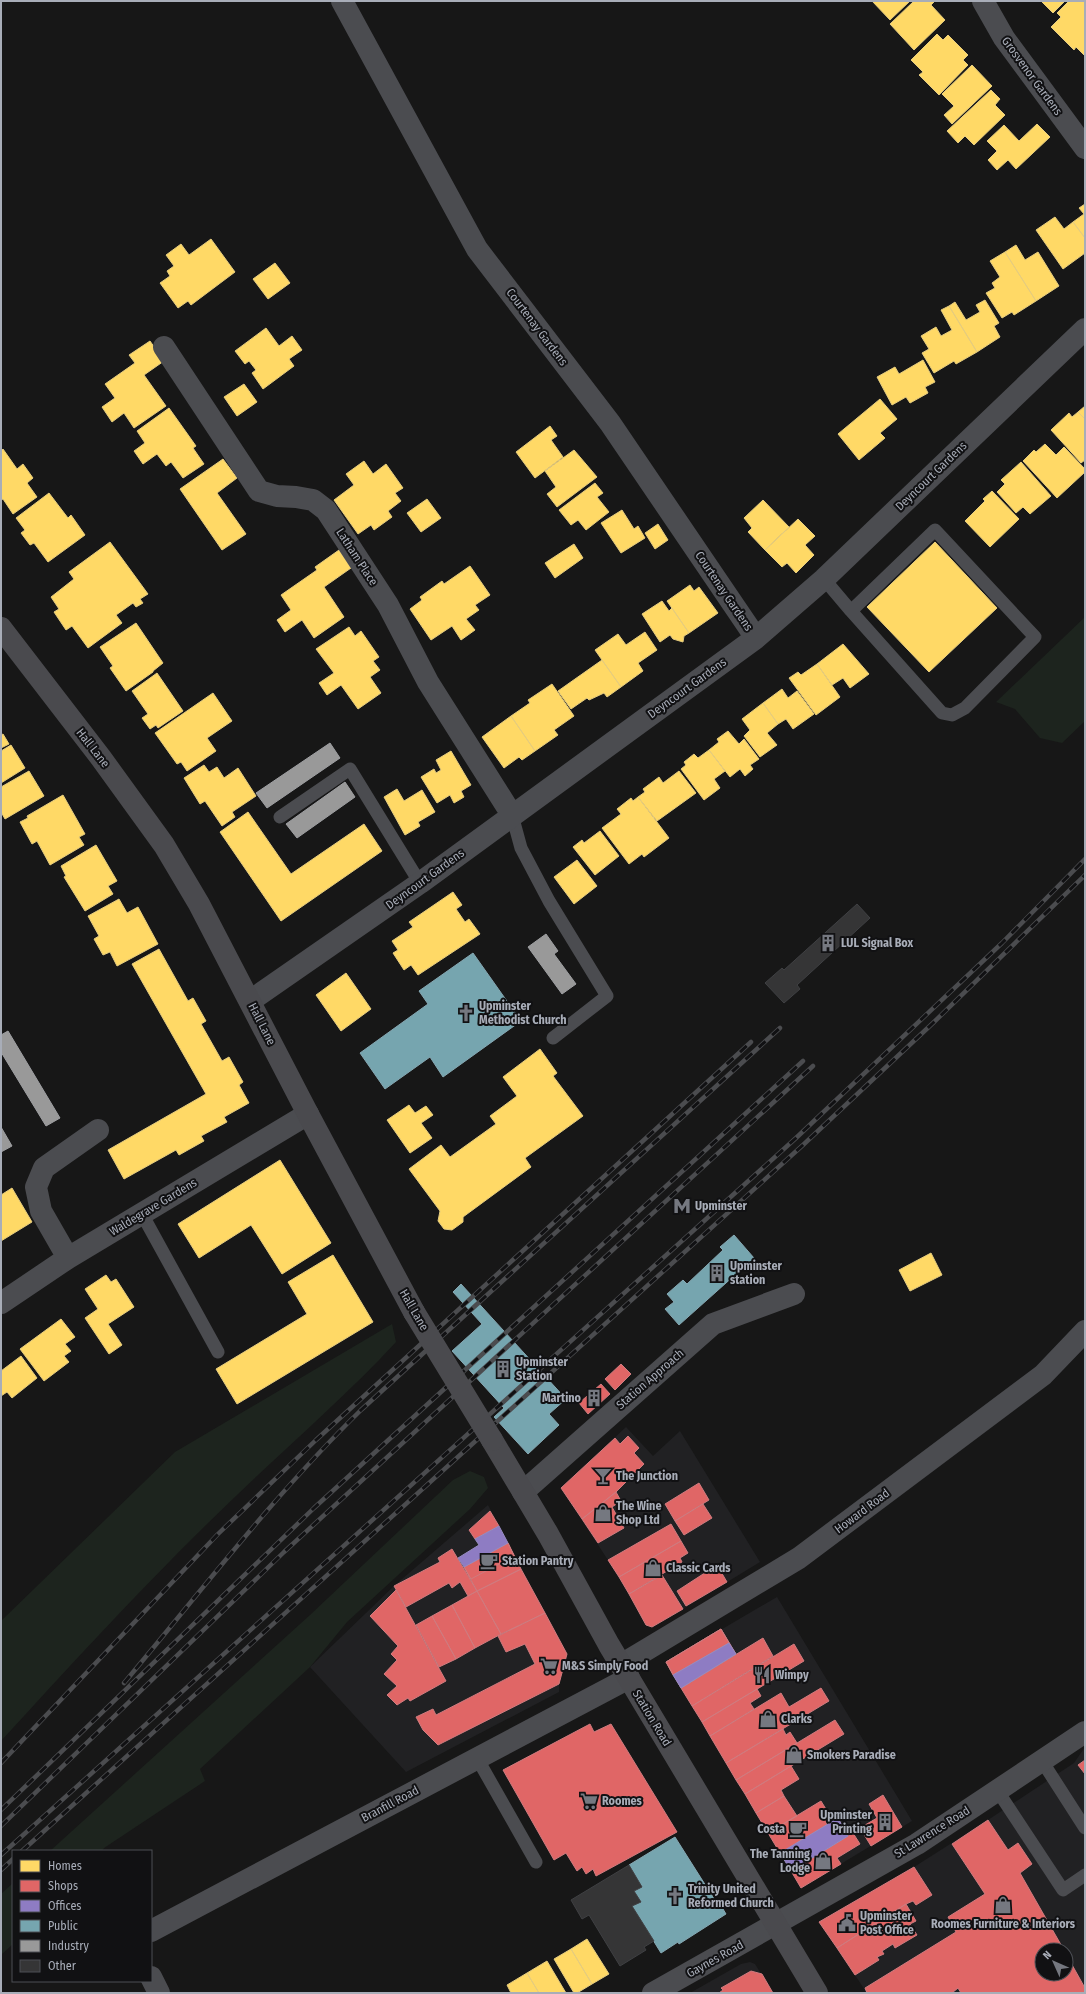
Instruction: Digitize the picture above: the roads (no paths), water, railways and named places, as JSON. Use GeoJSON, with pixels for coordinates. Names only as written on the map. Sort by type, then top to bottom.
{"type":"FeatureCollection","features":[{"type":"Feature","properties":{"kind":"street","name":"Courtenay Gardens"},"geometry":{"type":"LineString","coordinates":[[342,1],[477,249],[610,423],[756,638]]}},
{"type":"Feature","properties":{"kind":"street","name":"Grosvenor Gardens"},"geometry":{"type":"LineString","coordinates":[[983,1],[1004,38],[1085,148]]}},
{"type":"Feature","properties":{"kind":"street","name":"Deyncourt Gardens"},"geometry":{"type":"LineString","coordinates":[[250,1001],[420,884],[512,814],[756,638],[824,579],[1085,329]]}},
{"type":"Feature","properties":{"kind":"street","name":"Latham Place"},"geometry":{"type":"LineString","coordinates":[[164,347],[259,491],[277,496],[312,500],[326,510],[388,605],[428,682],[512,814]]}},
{"type":"Feature","properties":{"kind":"street","name":"Hall Lane"},"geometry":{"type":"LineString","coordinates":[[1,628],[123,787],[164,845],[199,904],[308,1114],[414,1312],[492,1440]]}},
{"type":"Feature","properties":{"kind":"street","name":"Waldegrave Gardens"},"geometry":{"type":"LineString","coordinates":[[1,1303],[68,1258],[308,1114]]}},
{"type":"Feature","properties":{"kind":"street"},"geometry":{"type":"LineString","coordinates":[[68,1258],[41,1211],[36,1187],[44,1168],[98,1130]]}},
{"type":"Feature","properties":{"kind":"street","name":"Station Approach"},"geometry":{"type":"LineString","coordinates":[[523,1492],[713,1324],[794,1294]]}},
{"type":"Feature","properties":{"kind":"street","name":"Howard Road"},"geometry":{"type":"LineString","coordinates":[[625,1671],[799,1558],[1043,1375],[1085,1331]]}},
{"type":"Feature","properties":{"kind":"street","name":"Station Road"},"geometry":{"type":"LineString","coordinates":[[492,1440],[625,1671],[817,1993]]}},
{"type":"Feature","properties":{"kind":"street","name":"Branfill Road"},"geometry":{"type":"LineString","coordinates":[[152,1930],[477,1758],[625,1671]]}},
{"type":"Feature","properties":{"kind":"street","name":"St Lawrence Road"},"geometry":{"type":"LineString","coordinates":[[776,1925],[917,1844],[1085,1732]]}},
{"type":"Feature","properties":{"kind":"street","name":"Gaynes Road"},"geometry":{"type":"LineString","coordinates":[[653,1993],[776,1925]]}},
{"type":"Feature","properties":{"kind":"street"},"geometry":{"type":"LineString","coordinates":[[152,1979],[159,1993]]}},
{"type":"Feature","properties":{"kind":"lane"},"geometry":{"type":"LineString","coordinates":[[824,579],[851,611],[942,713],[952,715],[966,708],[1035,637],[935,530],[851,611]]}},
{"type":"Feature","properties":{"kind":"lane"},"geometry":{"type":"LineString","coordinates":[[280,817],[350,769],[420,884]]}},
{"type":"Feature","properties":{"kind":"lane"},"geometry":{"type":"LineString","coordinates":[[512,814],[521,848],[549,901],[607,996],[552,1038]]}},
{"type":"Feature","properties":{"kind":"lane"},"geometry":{"type":"LineString","coordinates":[[142,1214],[218,1352]]}},
{"type":"Feature","properties":{"kind":"lane"},"geometry":{"type":"LineString","coordinates":[[477,1758],[536,1862]]}},
{"type":"Feature","properties":{"kind":"lane"},"geometry":{"type":"LineString","coordinates":[[1042,1761],[1085,1828]]}},
{"type":"Feature","properties":{"kind":"lane"},"geometry":{"type":"LineString","coordinates":[[997,1790],[1063,1890],[1085,1875]]}},
{"type":"Feature","properties":{"kind":"railway"},"geometry":{"type":"LineString","coordinates":[[1,1855],[796,1138],[1002,943],[1085,859]]}},
{"type":"Feature","properties":{"kind":"railway"},"geometry":{"type":"LineString","coordinates":[[23,1850],[803,1145],[933,1023],[1085,875]]}},
{"type":"Feature","properties":{"kind":"railway"},"geometry":{"type":"LineString","coordinates":[[124,1683],[269,1509],[329,1442],[361,1410],[780,1028]]}},
{"type":"Feature","properties":{"kind":"railway"},"geometry":{"type":"LineString","coordinates":[[1,1763],[218,1534],[316,1440],[751,1042]]}},
{"type":"Feature","properties":{"kind":"railway"},"geometry":{"type":"LineString","coordinates":[[1,1810],[314,1508],[803,1061]]}},
{"type":"Feature","properties":{"kind":"railway"},"geometry":{"type":"LineString","coordinates":[[1,1826],[284,1552],[813,1066]]}},
{"type":"Feature","properties":{"kind":"railway"},"geometry":{"type":"LineString","coordinates":[[1,1870],[12,1860]]}},
{"type":"Feature","properties":{"kind":"place","name":"LUL Signal Box"},"geometry":{"type":"Point","coordinates":[828,943]}},
{"type":"Feature","properties":{"kind":"place","name":"Upminster Methodist Church"},"geometry":{"type":"Point","coordinates":[466,1013]}},
{"type":"Feature","properties":{"kind":"place","name":"Upminster"},"geometry":{"type":"Point","coordinates":[682,1206]}},
{"type":"Feature","properties":{"kind":"place","name":"Upminster station"},"geometry":{"type":"Point","coordinates":[717,1273]}},
{"type":"Feature","properties":{"kind":"place","name":"Upminster Station"},"geometry":{"type":"Point","coordinates":[503,1369]}},
{"type":"Feature","properties":{"kind":"place","name":"Martino"},"geometry":{"type":"Point","coordinates":[594,1398]}},
{"type":"Feature","properties":{"kind":"place","name":"The Junction"},"geometry":{"type":"Point","coordinates":[603,1476]}},
{"type":"Feature","properties":{"kind":"place","name":"The Wine Shop Ltd"},"geometry":{"type":"Point","coordinates":[603,1513]}},
{"type":"Feature","properties":{"kind":"place","name":"Station Pantry"},"geometry":{"type":"Point","coordinates":[489,1561]}},
{"type":"Feature","properties":{"kind":"place","name":"Classic Cards"},"geometry":{"type":"Point","coordinates":[653,1568]}},
{"type":"Feature","properties":{"kind":"place","name":"M&S Simply Food"},"geometry":{"type":"Point","coordinates":[549,1666]}},
{"type":"Feature","properties":{"kind":"place","name":"Wimpy"},"geometry":{"type":"Point","coordinates":[762,1675]}},
{"type":"Feature","properties":{"kind":"place","name":"Clarks"},"geometry":{"type":"Point","coordinates":[768,1719]}},
{"type":"Feature","properties":{"kind":"place","name":"Smokers Paradise"},"geometry":{"type":"Point","coordinates":[794,1755]}},
{"type":"Feature","properties":{"kind":"place","name":"Roomes"},"geometry":{"type":"Point","coordinates":[589,1801]}},
{"type":"Feature","properties":{"kind":"place","name":"Upminster Printing"},"geometry":{"type":"Point","coordinates":[885,1822]}},
{"type":"Feature","properties":{"kind":"place","name":"Costa"},"geometry":{"type":"Point","coordinates":[798,1829]}},
{"type":"Feature","properties":{"kind":"place","name":"The Tanning Lodge"},"geometry":{"type":"Point","coordinates":[823,1861]}},
{"type":"Feature","properties":{"kind":"place","name":"Trinity United Reformed Church"},"geometry":{"type":"Point","coordinates":[675,1896]}},
{"type":"Feature","properties":{"kind":"place","name":"Roomes Furniture & Interiors"},"geometry":{"type":"Point","coordinates":[1003,1905]}},
{"type":"Feature","properties":{"kind":"place","name":"Upminster Post Office"},"geometry":{"type":"Point","coordinates":[847,1923]}}]}
